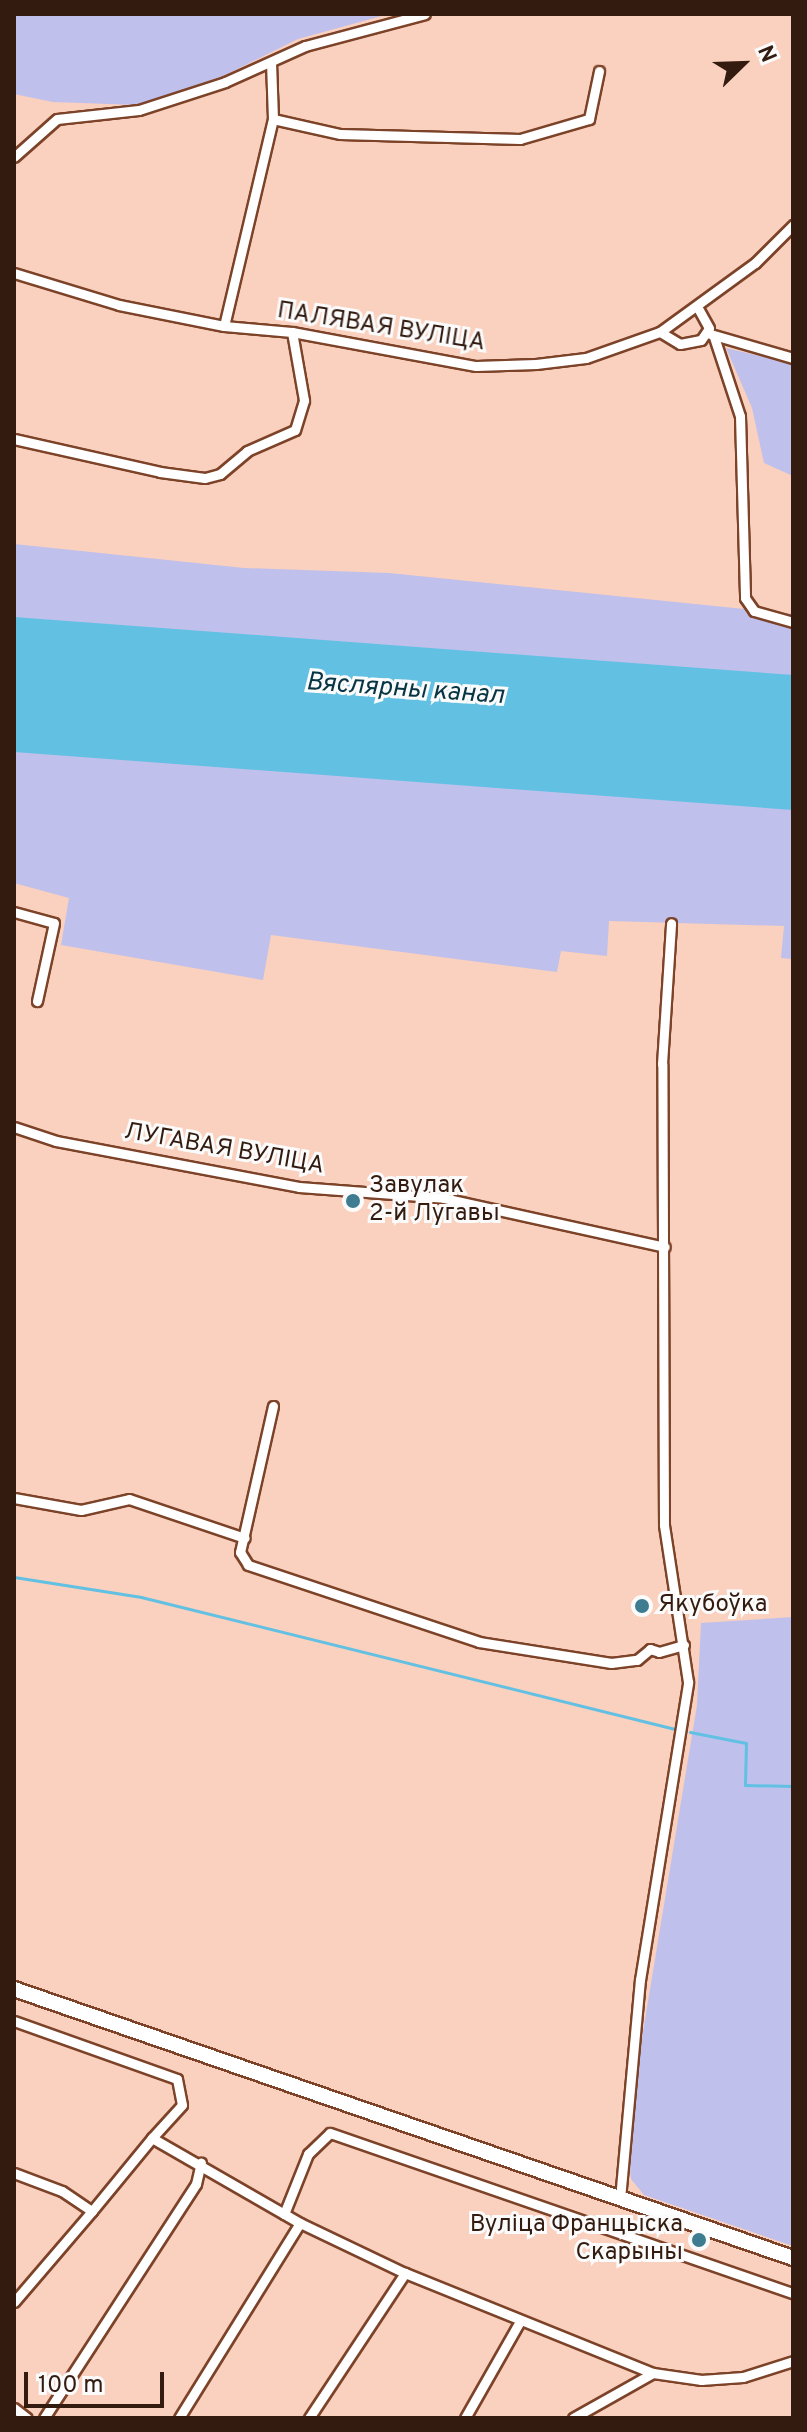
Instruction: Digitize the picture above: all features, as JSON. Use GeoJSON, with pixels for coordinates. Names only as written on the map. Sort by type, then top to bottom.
{"type":"FeatureCollection","features":[{"type":"Feature","properties":{"kind":"street"},"geometry":{"type":"LineString","coordinates":[[14,157],[57,119],[139,110],[271,62],[305,46],[425,14]]}},
{"type":"Feature","properties":{"kind":"street"},"geometry":{"type":"LineString","coordinates":[[224,326],[237,250],[273,119],[271,62]]}},
{"type":"Feature","properties":{"kind":"street"},"geometry":{"type":"LineString","coordinates":[[273,119],[340,134],[520,139],[589,119],[599,71]]}},
{"type":"Feature","properties":{"kind":"street","name":"ПАЛЯВАЯ ВУЛІЦА"},"geometry":{"type":"LineString","coordinates":[[14,273],[119,305],[224,326],[292,332],[476,366],[586,358],[660,332],[698,308],[793,225]]}},
{"type":"Feature","properties":{"kind":"street"},"geometry":{"type":"LineString","coordinates":[[698,308],[740,416],[745,598],[754,611],[793,622]]}},
{"type":"Feature","properties":{"kind":"street"},"geometry":{"type":"LineString","coordinates":[[14,439],[160,472],[205,478],[220,474],[247,451],[295,430],[304,400],[292,332]]}},
{"type":"Feature","properties":{"kind":"street"},"geometry":{"type":"LineString","coordinates":[[660,332],[680,344],[711,335],[793,358]]}},
{"type":"Feature","properties":{"kind":"street"},"geometry":{"type":"LineString","coordinates":[[14,912],[54,923],[37,1001]]}},
{"type":"Feature","properties":{"kind":"street"},"geometry":{"type":"LineString","coordinates":[[620,2199],[640,1980],[679,1759],[688,1682],[664,1525],[662,1064],[671,923]]}},
{"type":"Feature","properties":{"kind":"street","name":"ЛУГАВАЯ ВУЛІЦА"},"geometry":{"type":"LineString","coordinates":[[14,1127],[56,1141],[299,1187],[444,1198],[665,1247]]}},
{"type":"Feature","properties":{"kind":"street"},"geometry":{"type":"LineString","coordinates":[[273,1406],[240,1552],[248,1565],[479,1642],[611,1663],[637,1660],[650,1649],[659,1652],[684,1645]]}},
{"type":"Feature","properties":{"kind":"street"},"geometry":{"type":"LineString","coordinates":[[14,1498],[81,1510],[129,1499],[245,1538]]}},
{"type":"Feature","properties":{"kind":"street"},"geometry":{"type":"LineString","coordinates":[[14,1989],[793,2258]]}},
{"type":"Feature","properties":{"kind":"street"},"geometry":{"type":"LineString","coordinates":[[14,2021],[177,2079],[182,2105],[14,2302]]}},
{"type":"Feature","properties":{"kind":"street"},"geometry":{"type":"LineString","coordinates":[[284,2214],[308,2154],[330,2133],[793,2293]]}},
{"type":"Feature","properties":{"kind":"street"},"geometry":{"type":"LineString","coordinates":[[152,2138],[201,2163],[300,2223],[405,2273],[653,2373],[701,2380],[743,2377],[793,2361]]}},
{"type":"Feature","properties":{"kind":"street"},"geometry":{"type":"LineString","coordinates":[[44,2418],[196,2184],[201,2163]]}},
{"type":"Feature","properties":{"kind":"street"},"geometry":{"type":"LineString","coordinates":[[14,2173],[62,2191],[92,2211]]}},
{"type":"Feature","properties":{"kind":"street"},"geometry":{"type":"LineString","coordinates":[[179,2418],[300,2223]]}},
{"type":"Feature","properties":{"kind":"street"},"geometry":{"type":"LineString","coordinates":[[309,2418],[405,2273]]}},
{"type":"Feature","properties":{"kind":"street"},"geometry":{"type":"LineString","coordinates":[[465,2418],[520,2321]]}},
{"type":"Feature","properties":{"kind":"street"},"geometry":{"type":"LineString","coordinates":[[573,2418],[653,2373]]}},
{"type":"Feature","properties":{"kind":"street"},"geometry":{"type":"LineString","coordinates":[[14,2408],[27,2418]]}},
{"type":"Feature","properties":{"kind":"shaded area"},"geometry":{"type":"Polygon","coordinates":[[[14,14],[389,14],[298,39],[221,77],[138,105],[53,102],[14,94],[14,14]]]}},
{"type":"Feature","properties":{"kind":"shaded area"},"geometry":{"type":"Polygon","coordinates":[[[726,348],[793,364],[793,476],[764,463],[752,408],[726,348]]]}},
{"type":"Feature","properties":{"kind":"shaded area"},"geometry":{"type":"Polygon","coordinates":[[[14,544],[244,568],[389,573],[793,614],[793,959],[781,958],[784,926],[609,921],[607,956],[561,951],[557,972],[271,935],[263,980],[61,945],[69,898],[14,883],[14,544]]]}},
{"type":"Feature","properties":{"kind":"shaded area"},"geometry":{"type":"Polygon","coordinates":[[[793,1617],[793,2246],[644,2195],[631,2179],[630,2168],[641,2044],[697,1705],[701,1623],[793,1617]]]}},
{"type":"Feature","properties":{"kind":"water","name":"Вяслярны канал"},"geometry":{"type":"Polygon","coordinates":[[[14,617],[793,675],[793,810],[14,752],[14,617]]]}},
{"type":"Feature","properties":{"kind":"waterway"},"geometry":{"type":"LineString","coordinates":[[14,1577],[141,1597],[675,1729]]}},
{"type":"Feature","properties":{"kind":"waterway"},"geometry":{"type":"LineString","coordinates":[[690,1732],[746,1743],[745,1785],[793,1786]]}},
{"type":"Feature","properties":{"kind":"place","name":"Завулак 2-й Лугавы"},"geometry":{"type":"Point","coordinates":[353,1201]}},
{"type":"Feature","properties":{"kind":"place","name":"Якубоўка"},"geometry":{"type":"Point","coordinates":[642,1606]}},
{"type":"Feature","properties":{"kind":"place","name":"Вуліца Францыска Скарыны"},"geometry":{"type":"Point","coordinates":[699,2240]}}]}
